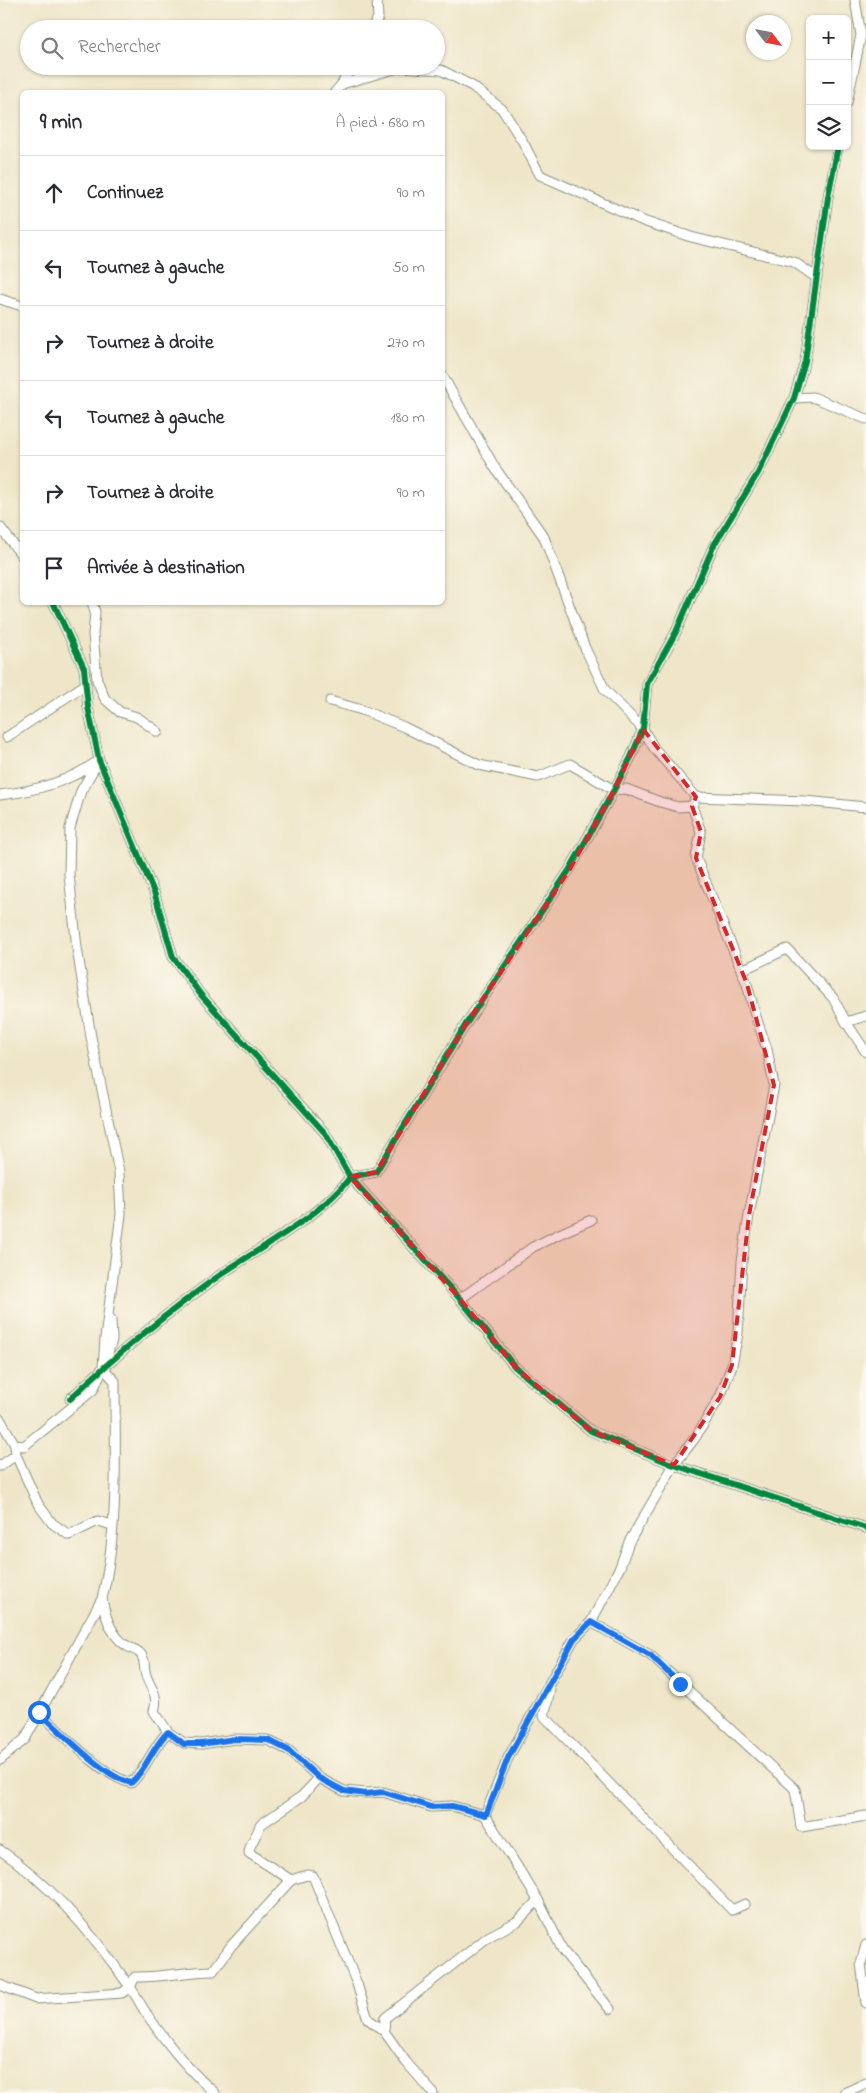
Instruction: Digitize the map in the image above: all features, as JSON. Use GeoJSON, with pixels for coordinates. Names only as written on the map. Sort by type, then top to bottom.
{"type":"FeatureCollection","features":[{"type":"Feature","properties":{"kind":"street"},"geometry":{"type":"LineString","coordinates":[[377,0],[377,20]]}},
{"type":"Feature","properties":{"kind":"street"},"geometry":{"type":"LineString","coordinates":[[851,84],[861,35],[855,0]]}},
{"type":"Feature","properties":{"kind":"street"},"geometry":{"type":"LineString","coordinates":[[445,72],[472,86],[502,109],[523,142],[540,175],[643,221],[691,237],[794,262],[817,278]]}},
{"type":"Feature","properties":{"kind":"street"},"geometry":{"type":"LineString","coordinates":[[337,90],[346,75]]}},
{"type":"Feature","properties":{"kind":"street"},"geometry":{"type":"LineString","coordinates":[[342,84],[373,75]]}},
{"type":"Feature","properties":{"kind":"street"},"geometry":{"type":"LineString","coordinates":[[70,1399],[153,1325],[222,1273],[308,1216],[343,1187],[350,1177],[376,1172],[466,1024],[570,869],[631,757],[643,729],[648,684],[676,632],[714,545],[758,473],[794,398],[805,361],[828,198],[837,150]]}},
{"type":"Feature","properties":{"kind":"street"},"geometry":{"type":"LineString","coordinates":[[0,299],[20,305]]}},
{"type":"Feature","properties":{"kind":"street"},"geometry":{"type":"LineString","coordinates":[[445,379],[495,468],[544,537],[585,648],[605,690],[643,729],[654,748],[696,797],[805,801],[866,807]]}},
{"type":"Feature","properties":{"kind":"street"},"geometry":{"type":"LineString","coordinates":[[794,398],[813,397],[866,419]]}},
{"type":"Feature","properties":{"kind":"street"},"geometry":{"type":"LineString","coordinates":[[0,527],[20,553]]}},
{"type":"Feature","properties":{"kind":"street"},"geometry":{"type":"LineString","coordinates":[[54,605],[84,668],[88,706],[99,760],[155,895],[173,958],[201,994],[325,1133],[350,1177],[460,1299],[515,1367],[590,1431],[674,1466],[866,1528]]}},
{"type":"Feature","properties":{"kind":"street"},"geometry":{"type":"LineString","coordinates":[[93,605],[95,612],[93,634],[98,680],[105,699],[120,712],[137,717],[158,732]]}},
{"type":"Feature","properties":{"kind":"street"},"geometry":{"type":"LineString","coordinates":[[6,737],[86,684]]}},
{"type":"Feature","properties":{"kind":"street"},"geometry":{"type":"LineString","coordinates":[[330,701],[362,710],[404,727],[479,766],[538,777],[570,764],[614,790],[626,789],[678,807],[692,806]]}},
{"type":"Feature","properties":{"kind":"street"},"geometry":{"type":"LineString","coordinates":[[0,795],[56,784],[78,776],[99,760]]}},
{"type":"Feature","properties":{"kind":"street"},"geometry":{"type":"LineString","coordinates":[[0,1466],[15,1450],[24,1446],[93,1390],[103,1368],[112,1340],[109,1303],[121,1214],[119,1172],[91,1037],[76,948],[69,874],[70,828],[81,791],[99,760]]}},
{"type":"Feature","properties":{"kind":"street"},"geometry":{"type":"LineString","coordinates":[[486,1815],[508,1758],[553,1680],[574,1639],[591,1622],[620,1567],[629,1542],[674,1466],[695,1438],[720,1398],[732,1366],[738,1333],[742,1261],[747,1224],[774,1085],[767,1049],[742,970],[696,858],[702,832],[692,806],[696,797]]}},
{"type":"Feature","properties":{"kind":"street"},"geometry":{"type":"LineString","coordinates":[[742,970],[787,949],[833,998],[866,1052]]}},
{"type":"Feature","properties":{"kind":"street"},"geometry":{"type":"LineString","coordinates":[[846,1022],[866,1016]]}},
{"type":"Feature","properties":{"kind":"street"},"geometry":{"type":"LineString","coordinates":[[460,1299],[533,1247],[591,1220]]}},
{"type":"Feature","properties":{"kind":"street"},"geometry":{"type":"LineString","coordinates":[[0,1760],[25,1739],[102,1599],[110,1561],[115,1451],[115,1380],[103,1368]]}},
{"type":"Feature","properties":{"kind":"street"},"geometry":{"type":"LineString","coordinates":[[0,1419],[38,1504],[52,1523],[69,1535],[98,1521],[112,1525]]}},
{"type":"Feature","properties":{"kind":"street"},"geometry":{"type":"LineString","coordinates":[[102,1599],[106,1620],[122,1642],[128,1647],[136,1649],[144,1658],[145,1673],[157,1702],[154,1712],[168,1732],[184,1744],[201,1744],[235,1739],[268,1740],[288,1750],[319,1778],[344,1791],[366,1794],[383,1792],[431,1807],[452,1806],[486,1815],[538,1900],[563,1951],[610,2009]]}},
{"type":"Feature","properties":{"kind":"street"},"geometry":{"type":"LineString","coordinates":[[591,1622],[650,1655],[795,1789],[800,1827],[866,1816]]}},
{"type":"Feature","properties":{"kind":"street"},"geometry":{"type":"LineString","coordinates":[[553,1680],[544,1716],[732,1910],[745,1904]]}},
{"type":"Feature","properties":{"kind":"street"},"geometry":{"type":"LineString","coordinates":[[39,1712],[87,1755],[119,1780],[131,1783],[140,1775],[160,1739],[168,1732]]}},
{"type":"Feature","properties":{"kind":"street"},"geometry":{"type":"LineString","coordinates":[[291,1880],[249,1853],[249,1847],[258,1834],[260,1825],[302,1796],[319,1778]]}},
{"type":"Feature","properties":{"kind":"street"},"geometry":{"type":"LineString","coordinates":[[0,1850],[33,1873],[74,1915],[130,1987],[146,2013],[168,2041],[200,2080],[215,2093]]}},
{"type":"Feature","properties":{"kind":"street"},"geometry":{"type":"LineString","coordinates":[[0,1985],[36,1999],[122,1992],[130,1987],[135,1977],[149,1977],[189,1971],[213,1971],[231,1946],[291,1880],[307,1875],[313,1876],[357,1984],[368,2019],[384,2031],[406,2062],[433,2093]]}},
{"type":"Feature","properties":{"kind":"street"},"geometry":{"type":"LineString","coordinates":[[384,2031],[385,2018],[488,1937],[518,1921],[538,1900]]}},
{"type":"Feature","properties":{"kind":"street"},"geometry":{"type":"LineString","coordinates":[[866,1945],[861,1963],[866,2003]]}},
{"type":"Feature","properties":{"kind":"street"},"geometry":{"type":"LineString","coordinates":[[844,2093],[866,2083]]}},
{"type":"Feature","properties":{"kind":"highlighted area"},"geometry":{"type":"Polygon","coordinates":[[[643,729],[696,797],[692,806],[701,832],[696,858],[747,984],[774,1085],[749,1215],[732,1365],[720,1397],[674,1465],[591,1431],[515,1367],[460,1299],[350,1177],[376,1172],[466,1024],[570,869],[614,790],[643,729]]]}},
{"type":"Feature","properties":{"kind":"cycle path"},"geometry":{"type":"LineString","coordinates":[[70,1399],[164,1317],[223,1273],[308,1217],[339,1191],[350,1177],[376,1172],[466,1024],[570,869],[614,790],[643,729],[647,684],[676,632],[714,545],[758,473],[794,398],[805,361],[828,197],[837,150]]}},
{"type":"Feature","properties":{"kind":"cycle path"},"geometry":{"type":"LineString","coordinates":[[54,605],[84,668],[88,707],[99,760],[155,895],[173,957],[201,995],[325,1133],[350,1177],[460,1299],[515,1367],[591,1431],[674,1465],[866,1528]]}},
{"type":"Feature","properties":{"kind":"route"},"geometry":{"type":"LineString","coordinates":[[39,1712],[87,1755],[119,1780],[131,1783],[140,1775],[160,1739],[168,1732],[184,1744],[201,1744],[235,1739],[268,1740],[288,1750],[319,1778],[344,1791],[366,1794],[383,1792],[431,1807],[452,1806],[486,1815],[508,1758],[553,1680],[574,1639],[591,1622],[650,1655],[680,1684]]}}]}
